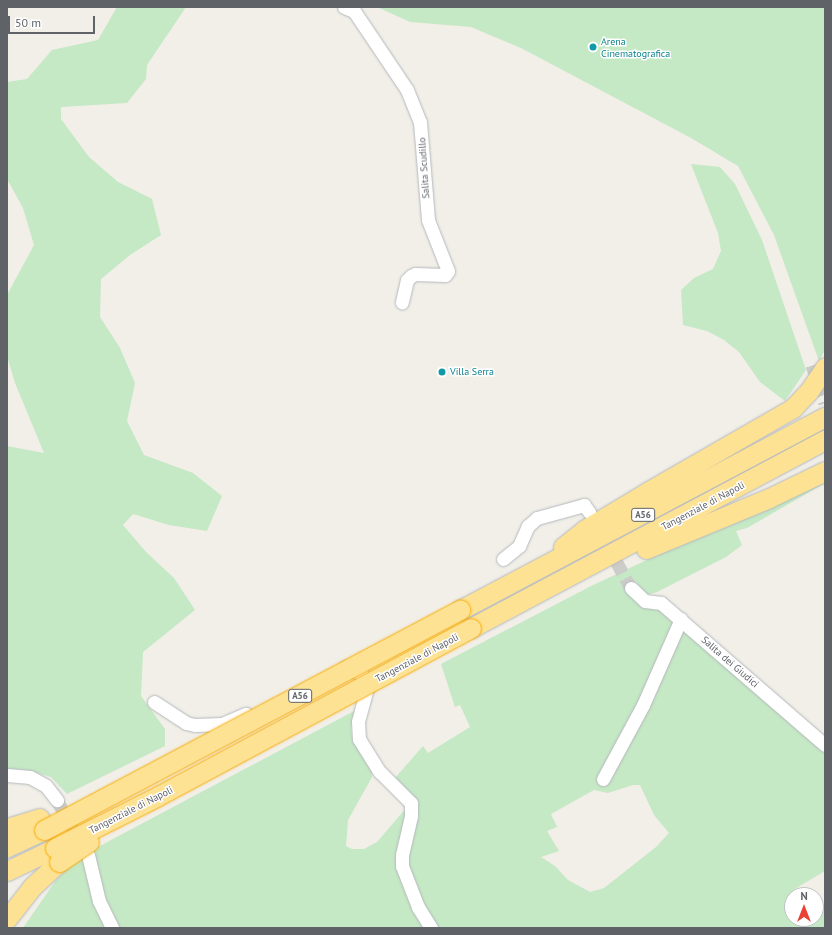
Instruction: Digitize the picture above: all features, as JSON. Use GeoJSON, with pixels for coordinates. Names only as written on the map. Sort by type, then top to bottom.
{"type":"FeatureCollection","features":[{"type":"Feature","properties":{"kind":"highway"},"geometry":{"type":"LineString","coordinates":[[537,568],[584,530],[792,408],[813,387],[825,368]]}},
{"type":"Feature","properties":{"kind":"highway","name":"Tangenziale di Napoli"},"geometry":{"type":"LineString","coordinates":[[41,824],[139,781],[537,568],[608,533],[825,417]]}},
{"type":"Feature","properties":{"kind":"highway","name":"Tangenziale di Napoli"},"geometry":{"type":"LineString","coordinates":[[57,855],[158,796],[471,628],[564,581],[825,440]]}},
{"type":"Feature","properties":{"kind":"highway"},"geometry":{"type":"LineString","coordinates":[[564,581],[769,498],[823,472]]}},
{"type":"Feature","properties":{"kind":"highway"},"geometry":{"type":"LineString","coordinates":[[7,828],[41,824]]}},
{"type":"Feature","properties":{"kind":"highway"},"geometry":{"type":"LineString","coordinates":[[7,847],[41,824]]}},
{"type":"Feature","properties":{"kind":"highway"},"geometry":{"type":"LineString","coordinates":[[7,871],[57,855]]}},
{"type":"Feature","properties":{"kind":"highway"},"geometry":{"type":"LineString","coordinates":[[7,919],[57,855]]}},
{"type":"Feature","properties":{"kind":"street","name":"Salita Scudillo"},"geometry":{"type":"LineString","coordinates":[[349,9],[407,90],[420,122],[428,220],[447,267],[445,275],[415,274],[410,276],[407,280],[402,302]]}},
{"type":"Feature","properties":{"kind":"street"},"geometry":{"type":"LineString","coordinates":[[502,559],[519,546],[528,526],[537,518],[584,505],[589,512]]}},
{"type":"Feature","properties":{"kind":"street","name":"Salita dei Giudici"},"geometry":{"type":"LineString","coordinates":[[632,588],[646,602],[661,603],[681,619],[825,745]]}},
{"type":"Feature","properties":{"kind":"street"},"geometry":{"type":"LineString","coordinates":[[603,779],[642,705],[681,619]]}},
{"type":"Feature","properties":{"kind":"street"},"geometry":{"type":"LineString","coordinates":[[154,702],[186,723],[216,725],[240,717],[333,668],[350,667],[358,670],[365,679],[367,688],[358,721],[359,739],[380,772],[411,803],[411,816],[402,854],[402,866],[418,908],[431,928]]}},
{"type":"Feature","properties":{"kind":"street"},"geometry":{"type":"LineString","coordinates":[[7,776],[30,777],[46,786],[57,800]]}},
{"type":"Feature","properties":{"kind":"street"},"geometry":{"type":"LineString","coordinates":[[88,855],[99,901],[112,928]]}},
{"type":"Feature","properties":{"kind":"green space"},"geometry":{"type":"Polygon","coordinates":[[[117,7],[186,7],[147,65],[146,79],[127,103],[61,107],[61,119],[89,157],[118,182],[152,199],[161,235],[130,255],[101,279],[100,317],[120,348],[135,383],[127,421],[144,455],[193,473],[222,496],[207,531],[169,525],[133,514],[123,525],[146,552],[174,578],[195,610],[143,652],[141,696],[165,729],[165,746],[67,794],[51,777],[26,770],[7,769],[7,446],[44,453],[15,383],[7,356],[7,295],[34,245],[23,208],[7,179],[7,82],[27,79],[52,50],[98,40],[117,7]]]}},
{"type":"Feature","properties":{"kind":"green space"},"geometry":{"type":"Polygon","coordinates":[[[377,7],[825,7],[825,350],[819,361],[774,235],[738,166],[691,138],[521,48],[471,27],[410,22],[377,7]]]}},
{"type":"Feature","properties":{"kind":"green space"},"geometry":{"type":"Polygon","coordinates":[[[691,164],[720,167],[735,184],[762,240],[806,370],[785,401],[760,382],[739,352],[724,340],[707,331],[683,325],[681,290],[694,278],[713,269],[721,251],[718,233],[691,164]]]}},
{"type":"Feature","properties":{"kind":"green space"},"geometry":{"type":"Polygon","coordinates":[[[825,477],[825,483],[747,528],[736,531],[742,545],[726,557],[657,592],[647,595],[636,582],[626,588],[641,604],[659,609],[683,628],[825,751],[825,871],[798,887],[784,887],[784,927],[824,927],[825,904],[825,928],[439,928],[422,908],[406,862],[410,840],[401,785],[395,778],[423,746],[428,753],[470,727],[460,705],[455,707],[441,664],[591,586],[825,477]],[[633,785],[608,793],[594,790],[551,814],[557,827],[547,831],[559,851],[541,857],[555,866],[568,880],[590,892],[604,888],[656,847],[669,833],[654,815],[640,785],[633,785]]]}},
{"type":"Feature","properties":{"kind":"green space"},"geometry":{"type":"Polygon","coordinates":[[[356,710],[351,728],[352,738],[372,772],[372,777],[348,820],[346,846],[352,849],[364,849],[377,842],[407,807],[400,873],[414,914],[427,928],[23,928],[56,880],[81,856],[356,710]]]}},
{"type":"Feature","properties":{"kind":"tunnel"},"geometry":{"type":"LineString","coordinates":[[812,365],[825,403]]}},
{"type":"Feature","properties":{"kind":"tunnel"},"geometry":{"type":"LineString","coordinates":[[598,528],[631,588]]}},
{"type":"Feature","properties":{"kind":"tunnel"},"geometry":{"type":"LineString","coordinates":[[57,800],[81,843]]}},
{"type":"Feature","properties":{"kind":"place","name":"Arena Cinematografica"},"geometry":{"type":"Point","coordinates":[593,47]}},
{"type":"Feature","properties":{"kind":"place","name":"Villa Serra"},"geometry":{"type":"Point","coordinates":[442,372]}}]}
